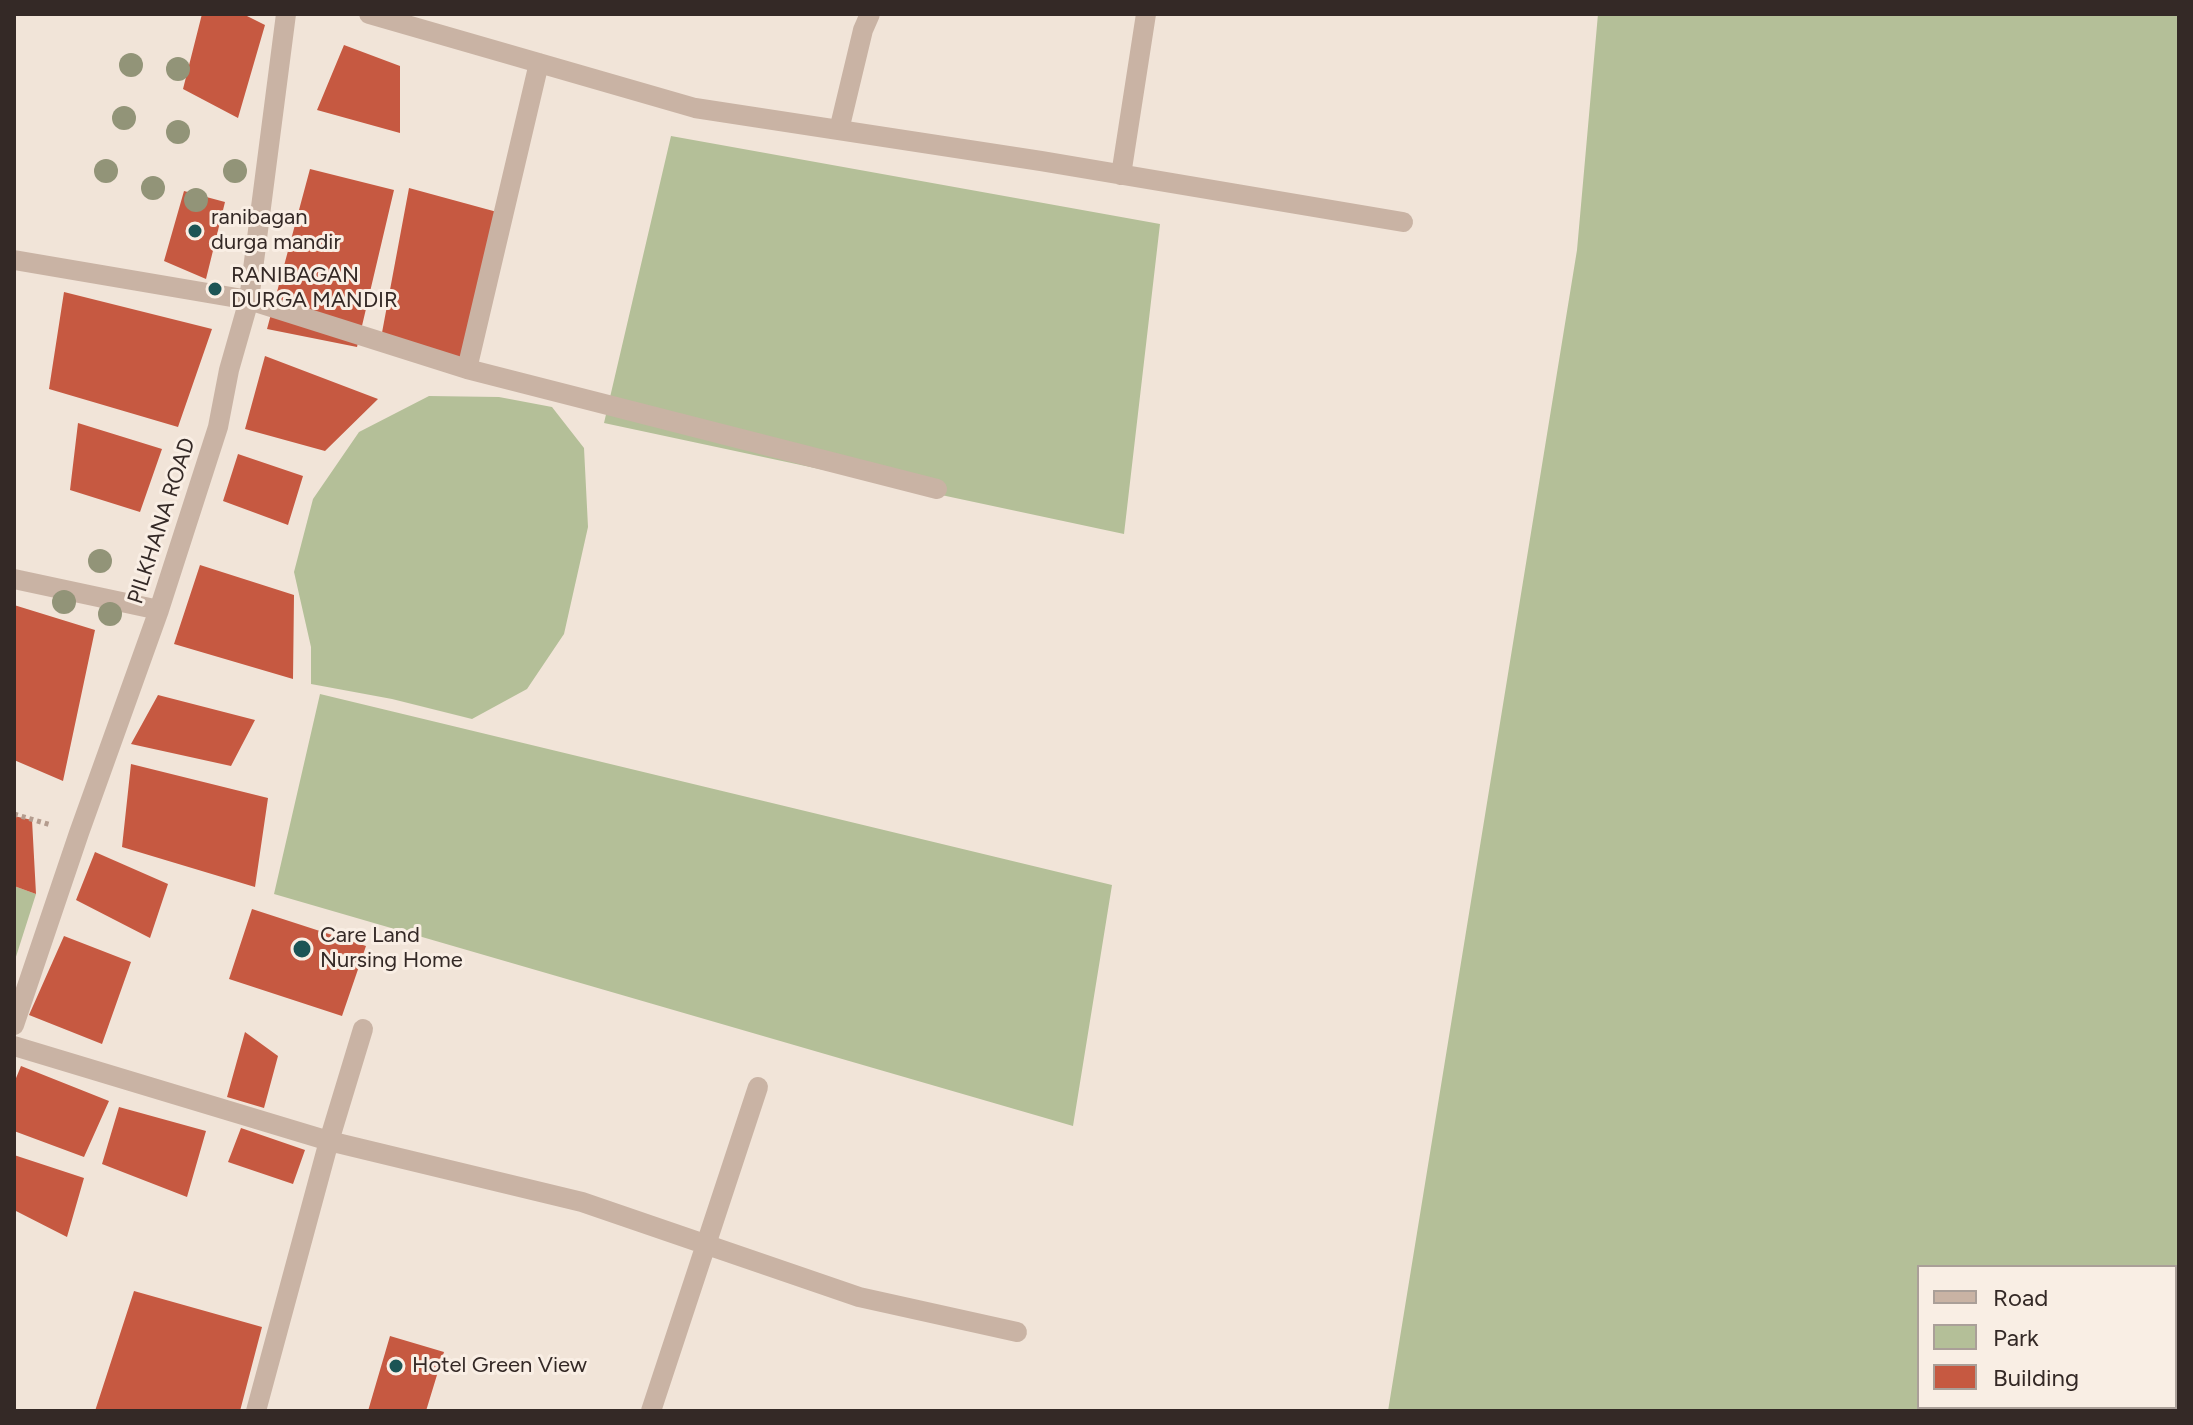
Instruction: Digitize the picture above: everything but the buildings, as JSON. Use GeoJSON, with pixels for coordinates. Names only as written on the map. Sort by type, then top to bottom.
{"type":"FeatureCollection","features":[{"type":"Feature","properties":{"kind":"street","name":"PILKHANA ROAD"},"geometry":{"type":"LineString","coordinates":[[14,1025],[159,610],[218,427],[229,370],[249,300],[286,14]]}},
{"type":"Feature","properties":{"kind":"street"},"geometry":{"type":"LineString","coordinates":[[369,14],[695,108],[1403,222]]}},
{"type":"Feature","properties":{"kind":"street"},"geometry":{"type":"LineString","coordinates":[[839,130],[863,30],[870,14]]}},
{"type":"Feature","properties":{"kind":"street"},"geometry":{"type":"LineString","coordinates":[[1121,175],[1146,14]]}},
{"type":"Feature","properties":{"kind":"street"},"geometry":{"type":"LineString","coordinates":[[467,369],[539,63]]}},
{"type":"Feature","properties":{"kind":"street"},"geometry":{"type":"LineString","coordinates":[[14,260],[249,300],[467,369],[937,489]]}},
{"type":"Feature","properties":{"kind":"street"},"geometry":{"type":"LineString","coordinates":[[14,579],[159,610]]}},
{"type":"Feature","properties":{"kind":"street"},"geometry":{"type":"LineString","coordinates":[[256,1411],[329,1141],[363,1029]]}},
{"type":"Feature","properties":{"kind":"street"},"geometry":{"type":"LineString","coordinates":[[14,1046],[329,1141],[582,1202],[859,1297],[1017,1332]]}},
{"type":"Feature","properties":{"kind":"street"},"geometry":{"type":"LineString","coordinates":[[651,1411],[758,1087]]}},
{"type":"Feature","properties":{"kind":"path"},"geometry":{"type":"LineString","coordinates":[[14,814],[79,833]]}},
{"type":"Feature","properties":{"kind":"green space"},"geometry":{"type":"Polygon","coordinates":[[[1598,14],[2179,14],[2179,1411],[1388,1411],[1577,250],[1598,14]]]}},
{"type":"Feature","properties":{"kind":"green space"},"geometry":{"type":"Polygon","coordinates":[[[671,136],[1160,224],[1124,534],[604,423],[671,136]]]}},
{"type":"Feature","properties":{"kind":"green space"},"geometry":{"type":"Polygon","coordinates":[[[429,396],[499,397],[552,407],[584,448],[588,527],[564,634],[527,689],[472,719],[392,699],[311,684],[311,647],[294,572],[313,499],[359,432],[429,396]]]}},
{"type":"Feature","properties":{"kind":"green space"},"geometry":{"type":"Polygon","coordinates":[[[320,694],[1112,885],[1073,1126],[274,894],[320,694]]]}},
{"type":"Feature","properties":{"kind":"green space"},"geometry":{"type":"Polygon","coordinates":[[[14,886],[36,894],[14,963],[14,886]]]}},
{"type":"Feature","properties":{"kind":"place","name":"ranibagan durga mandir"},"geometry":{"type":"Point","coordinates":[195,231]}},
{"type":"Feature","properties":{"kind":"place","name":"RANIBAGAN DURGA MANDIR"},"geometry":{"type":"Point","coordinates":[215,289]}},
{"type":"Feature","properties":{"kind":"place","name":"Care Land Nursing Home"},"geometry":{"type":"Point","coordinates":[302,949]}},
{"type":"Feature","properties":{"kind":"place","name":"Hotel Green View"},"geometry":{"type":"Point","coordinates":[396,1366]}}]}
